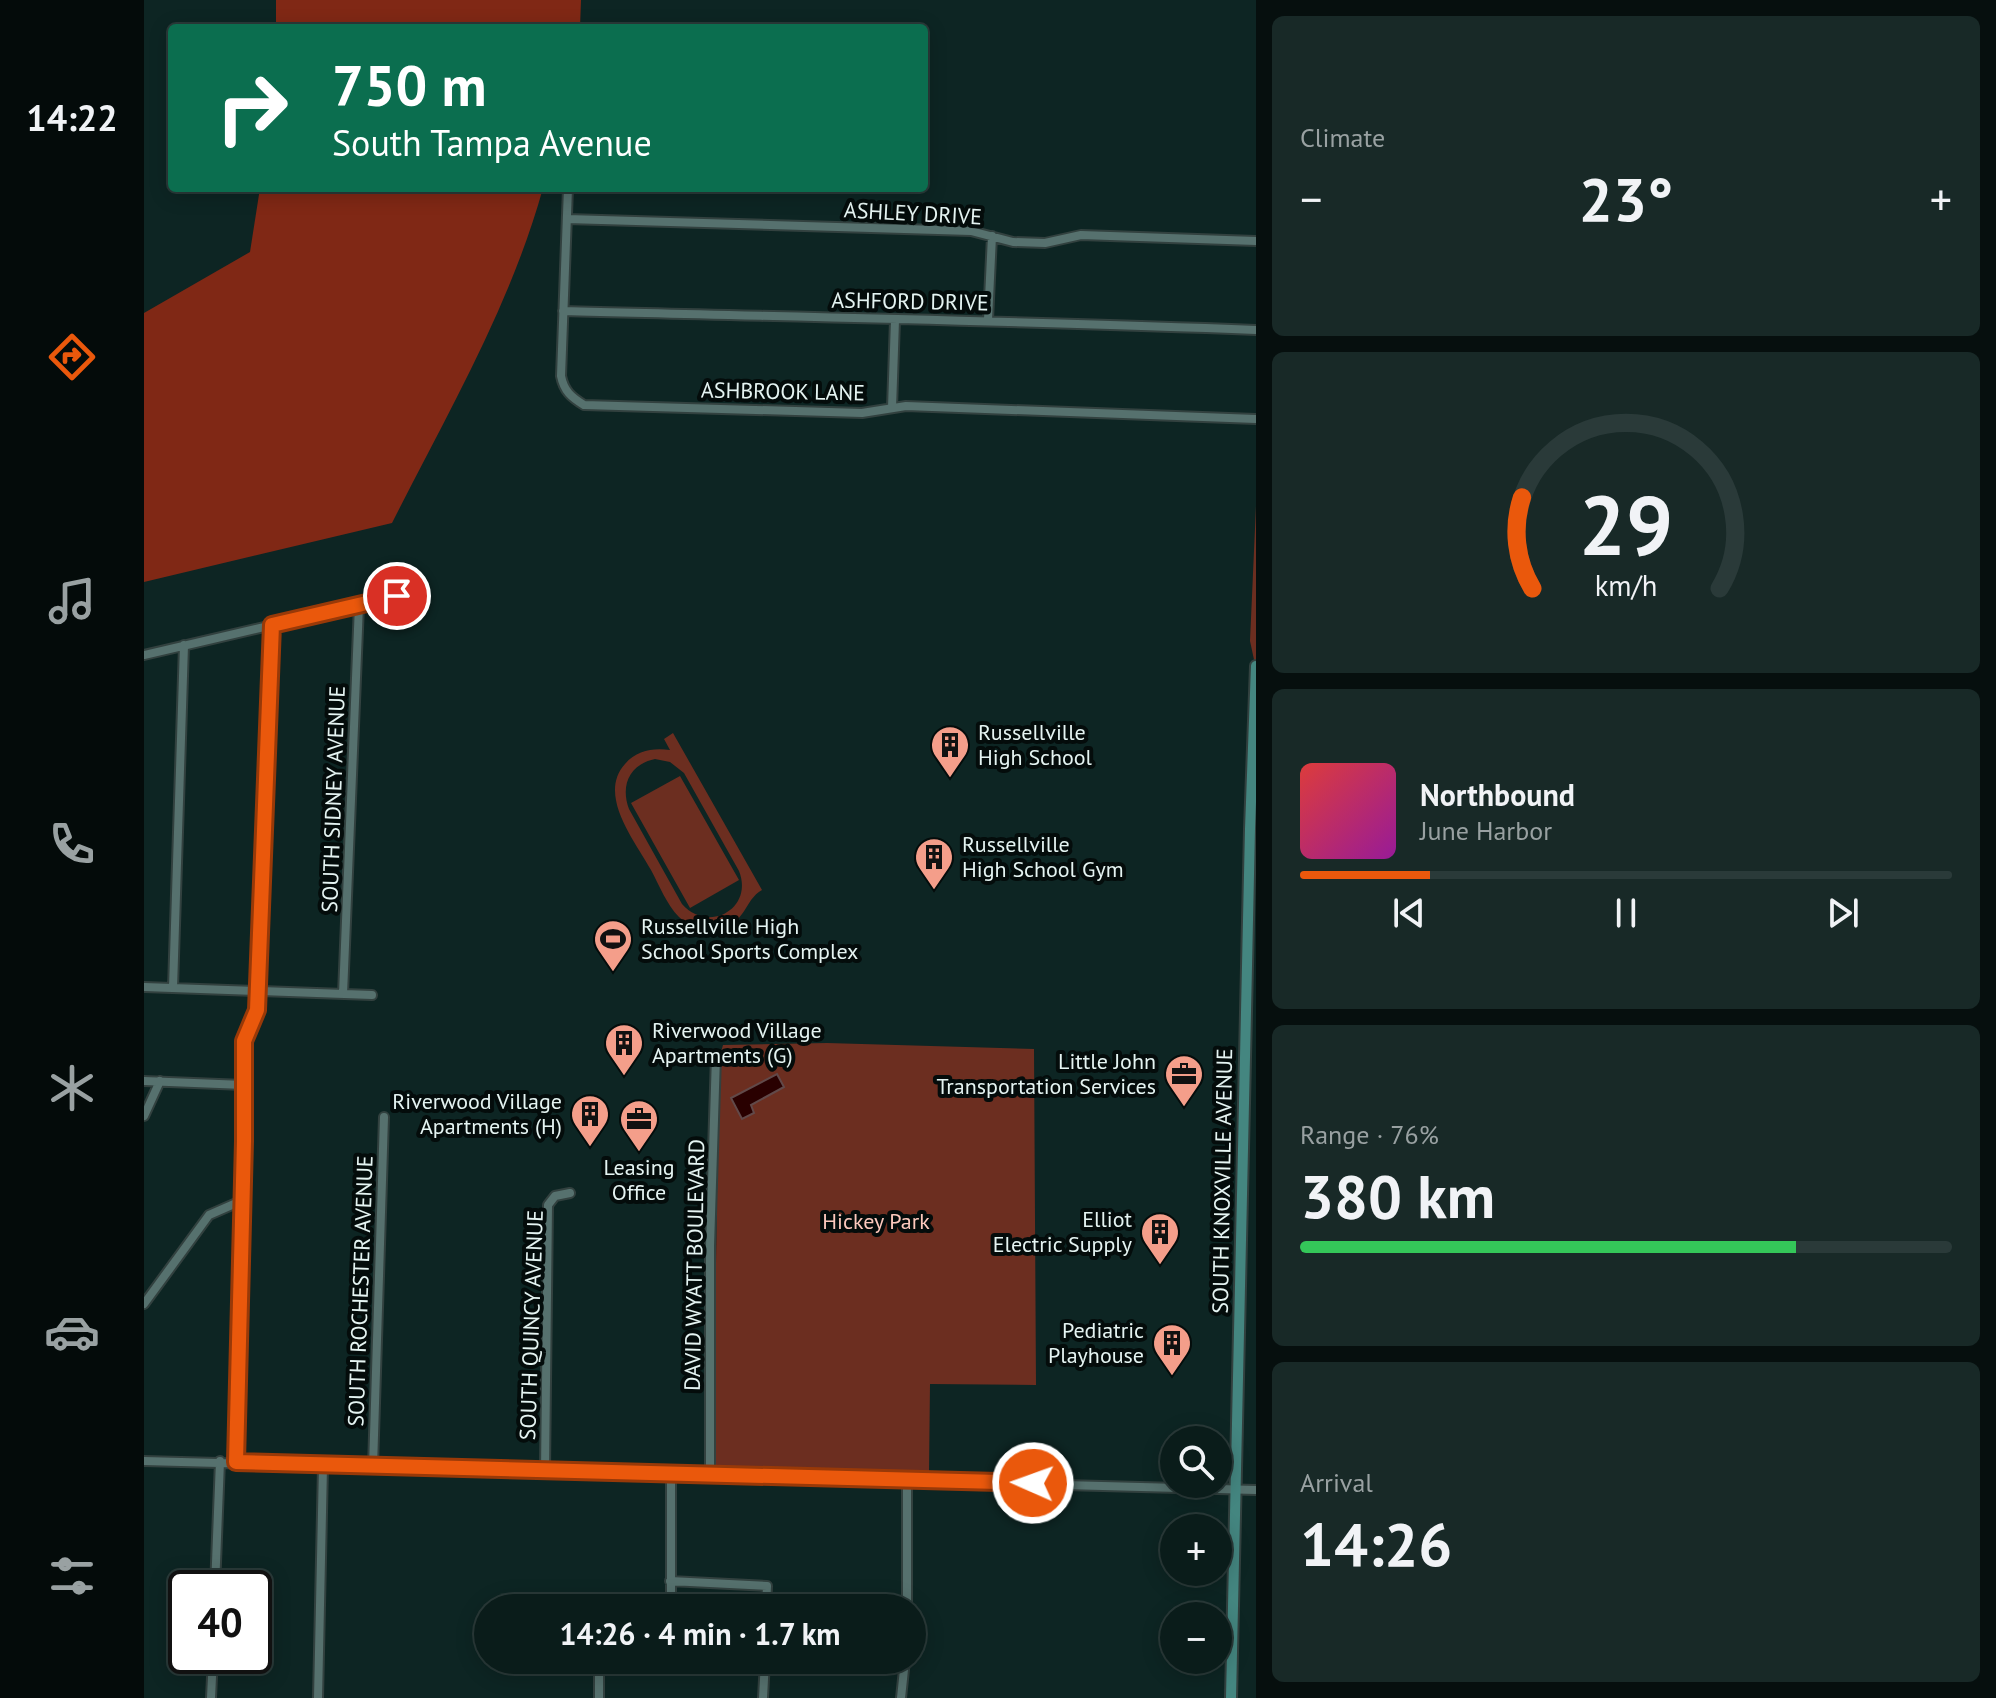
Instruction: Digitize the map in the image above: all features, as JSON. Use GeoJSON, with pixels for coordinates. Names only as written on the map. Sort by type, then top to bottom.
{"type":"FeatureCollection","features":[{"type":"Feature","properties":{"kind":"main road","name":"SOUTH KNOXVILLE AVENUE"},"geometry":{"type":"LineString","coordinates":[[1231,1698],[1250,1055],[1256,666]]}},
{"type":"Feature","properties":{"kind":"street","name":"ASHBROOK LANE"},"geometry":{"type":"LineString","coordinates":[[568,192],[563,386],[570,397],[584,405],[862,413],[906,406],[1256,419]]}},
{"type":"Feature","properties":{"kind":"street","name":"ASHLEY DRIVE"},"geometry":{"type":"LineString","coordinates":[[567,219],[948,230],[1013,242],[1045,243],[1081,235],[1256,241]]}},
{"type":"Feature","properties":{"kind":"street"},"geometry":{"type":"LineString","coordinates":[[988,320],[992,236]]}},
{"type":"Feature","properties":{"kind":"street","name":"ASHFORD DRIVE"},"geometry":{"type":"LineString","coordinates":[[563,311],[988,320],[1256,330]]}},
{"type":"Feature","properties":{"kind":"street"},"geometry":{"type":"LineString","coordinates":[[892,408],[895,320]]}},
{"type":"Feature","properties":{"kind":"street"},"geometry":{"type":"LineString","coordinates":[[144,655],[397,596]]}},
{"type":"Feature","properties":{"kind":"street","name":"SOUTH SIDNEY AVENUE"},"geometry":{"type":"LineString","coordinates":[[343,994],[359,605]]}},
{"type":"Feature","properties":{"kind":"street"},"geometry":{"type":"LineString","coordinates":[[236,1462],[244,1041],[257,1010],[272,625]]}},
{"type":"Feature","properties":{"kind":"street"},"geometry":{"type":"LineString","coordinates":[[173,988],[184,645]]}},
{"type":"Feature","properties":{"kind":"street"},"geometry":{"type":"LineString","coordinates":[[144,987],[372,995]]}},
{"type":"Feature","properties":{"kind":"street","name":"DAVID WYATT BOULEVARD"},"geometry":{"type":"LineString","coordinates":[[710,1475],[710,1246],[716,1056]]}},
{"type":"Feature","properties":{"kind":"street"},"geometry":{"type":"LineString","coordinates":[[144,1081],[244,1085]]}},
{"type":"Feature","properties":{"kind":"street"},"geometry":{"type":"LineString","coordinates":[[144,1116],[160,1081]]}},
{"type":"Feature","properties":{"kind":"street","name":"SOUTH ROCHESTER AVENUE"},"geometry":{"type":"LineString","coordinates":[[373,1467],[384,1117]]}},
{"type":"Feature","properties":{"kind":"street","name":"SOUTH QUINCY AVENUE"},"geometry":{"type":"LineString","coordinates":[[545,1471],[548,1205],[555,1196],[570,1193]]}},
{"type":"Feature","properties":{"kind":"street"},"geometry":{"type":"LineString","coordinates":[[144,1304],[209,1215],[241,1201]]}},
{"type":"Feature","properties":{"kind":"street"},"geometry":{"type":"LineString","coordinates":[[144,1461],[1256,1490]]}},
{"type":"Feature","properties":{"kind":"street"},"geometry":{"type":"LineString","coordinates":[[216,1570],[220,1461]]}},
{"type":"Feature","properties":{"kind":"street"},"geometry":{"type":"LineString","coordinates":[[318,1698],[323,1466]]}},
{"type":"Feature","properties":{"kind":"street"},"geometry":{"type":"LineString","coordinates":[[670,1594],[671,1475]]}},
{"type":"Feature","properties":{"kind":"street"},"geometry":{"type":"LineString","coordinates":[[907,1479],[907,1594]]}},
{"type":"Feature","properties":{"kind":"street"},"geometry":{"type":"LineString","coordinates":[[670,1581],[767,1586],[767,1594]]}},
{"type":"Feature","properties":{"kind":"street"},"geometry":{"type":"LineString","coordinates":[[211,1698],[212,1674]]}},
{"type":"Feature","properties":{"kind":"street"},"geometry":{"type":"LineString","coordinates":[[599,1674],[599,1698]]}},
{"type":"Feature","properties":{"kind":"street"},"geometry":{"type":"LineString","coordinates":[[763,1698],[764,1674]]}},
{"type":"Feature","properties":{"kind":"street"},"geometry":{"type":"LineString","coordinates":[[901,1698],[904,1674]]}},
{"type":"Feature","properties":{"kind":"green space"},"geometry":{"type":"Polygon","coordinates":[[[1256,506],[1256,669],[1250,641],[1256,506]]]}},
{"type":"Feature","properties":{"kind":"green space"},"geometry":{"type":"Polygon","coordinates":[[[673,733],[762,890],[740,917],[728,926],[703,929],[679,917],[628,832],[617,804],[617,776],[625,764],[640,753],[670,750],[664,739],[673,733]],[[655,759],[633,771],[626,792],[629,809],[682,904],[693,913],[715,917],[726,913],[740,896],[742,885],[739,871],[684,773],[670,762],[655,759]]]}},
{"type":"Feature","properties":{"kind":"green space"},"geometry":{"type":"Polygon","coordinates":[[[680,776],[739,880],[690,908],[631,803],[680,776]]]}},
{"type":"Feature","properties":{"kind":"green space","name":"Hickey Park"},"geometry":{"type":"Polygon","coordinates":[[[827,1043],[1034,1049],[1036,1385],[930,1384],[929,1474],[713,1467],[719,1059],[723,1045],[827,1043]]]}},
{"type":"Feature","properties":{"kind":"shaded area"},"geometry":{"type":"Polygon","coordinates":[[[276,0],[581,0],[580,24],[276,24],[276,0]]]}},
{"type":"Feature","properties":{"kind":"shaded area"},"geometry":{"type":"Polygon","coordinates":[[[259,192],[542,192],[495,318],[392,523],[144,582],[144,313],[250,252],[259,192]]]}},
{"type":"Feature","properties":{"kind":"shaded area"},"geometry":{"type":"Polygon","coordinates":[[[777,1074],[784,1087],[751,1105],[754,1113],[742,1119],[731,1098],[777,1074]]]}},
{"type":"Feature","properties":{"kind":"place","name":"Russellville High School"},"geometry":{"type":"Point","coordinates":[950,779]}},
{"type":"Feature","properties":{"kind":"place","name":"Russellville High School Gym"},"geometry":{"type":"Point","coordinates":[934,891]}},
{"type":"Feature","properties":{"kind":"place","name":"Russellville High School Sports Complex"},"geometry":{"type":"Point","coordinates":[613,973]}},
{"type":"Feature","properties":{"kind":"place","name":"Riverwood Village Apartments (G)"},"geometry":{"type":"Point","coordinates":[624,1077]}},
{"type":"Feature","properties":{"kind":"place","name":"Little John Transportation Services"},"geometry":{"type":"Point","coordinates":[1184,1108]}},
{"type":"Feature","properties":{"kind":"place","name":"Riverwood Village Apartments (H)"},"geometry":{"type":"Point","coordinates":[590,1148]}},
{"type":"Feature","properties":{"kind":"place","name":"Leasing Office"},"geometry":{"type":"Point","coordinates":[639,1153]}},
{"type":"Feature","properties":{"kind":"place","name":"Elliot Electric Supply"},"geometry":{"type":"Point","coordinates":[1160,1266]}},
{"type":"Feature","properties":{"kind":"place","name":"Pediatric Playhouse"},"geometry":{"type":"Point","coordinates":[1172,1377]}},
{"type":"Feature","properties":{"kind":"route"},"geometry":{"type":"LineString","coordinates":[[397,596],[272,625],[257,1010],[244,1041],[236,1462],[1033,1483]]}}]}
